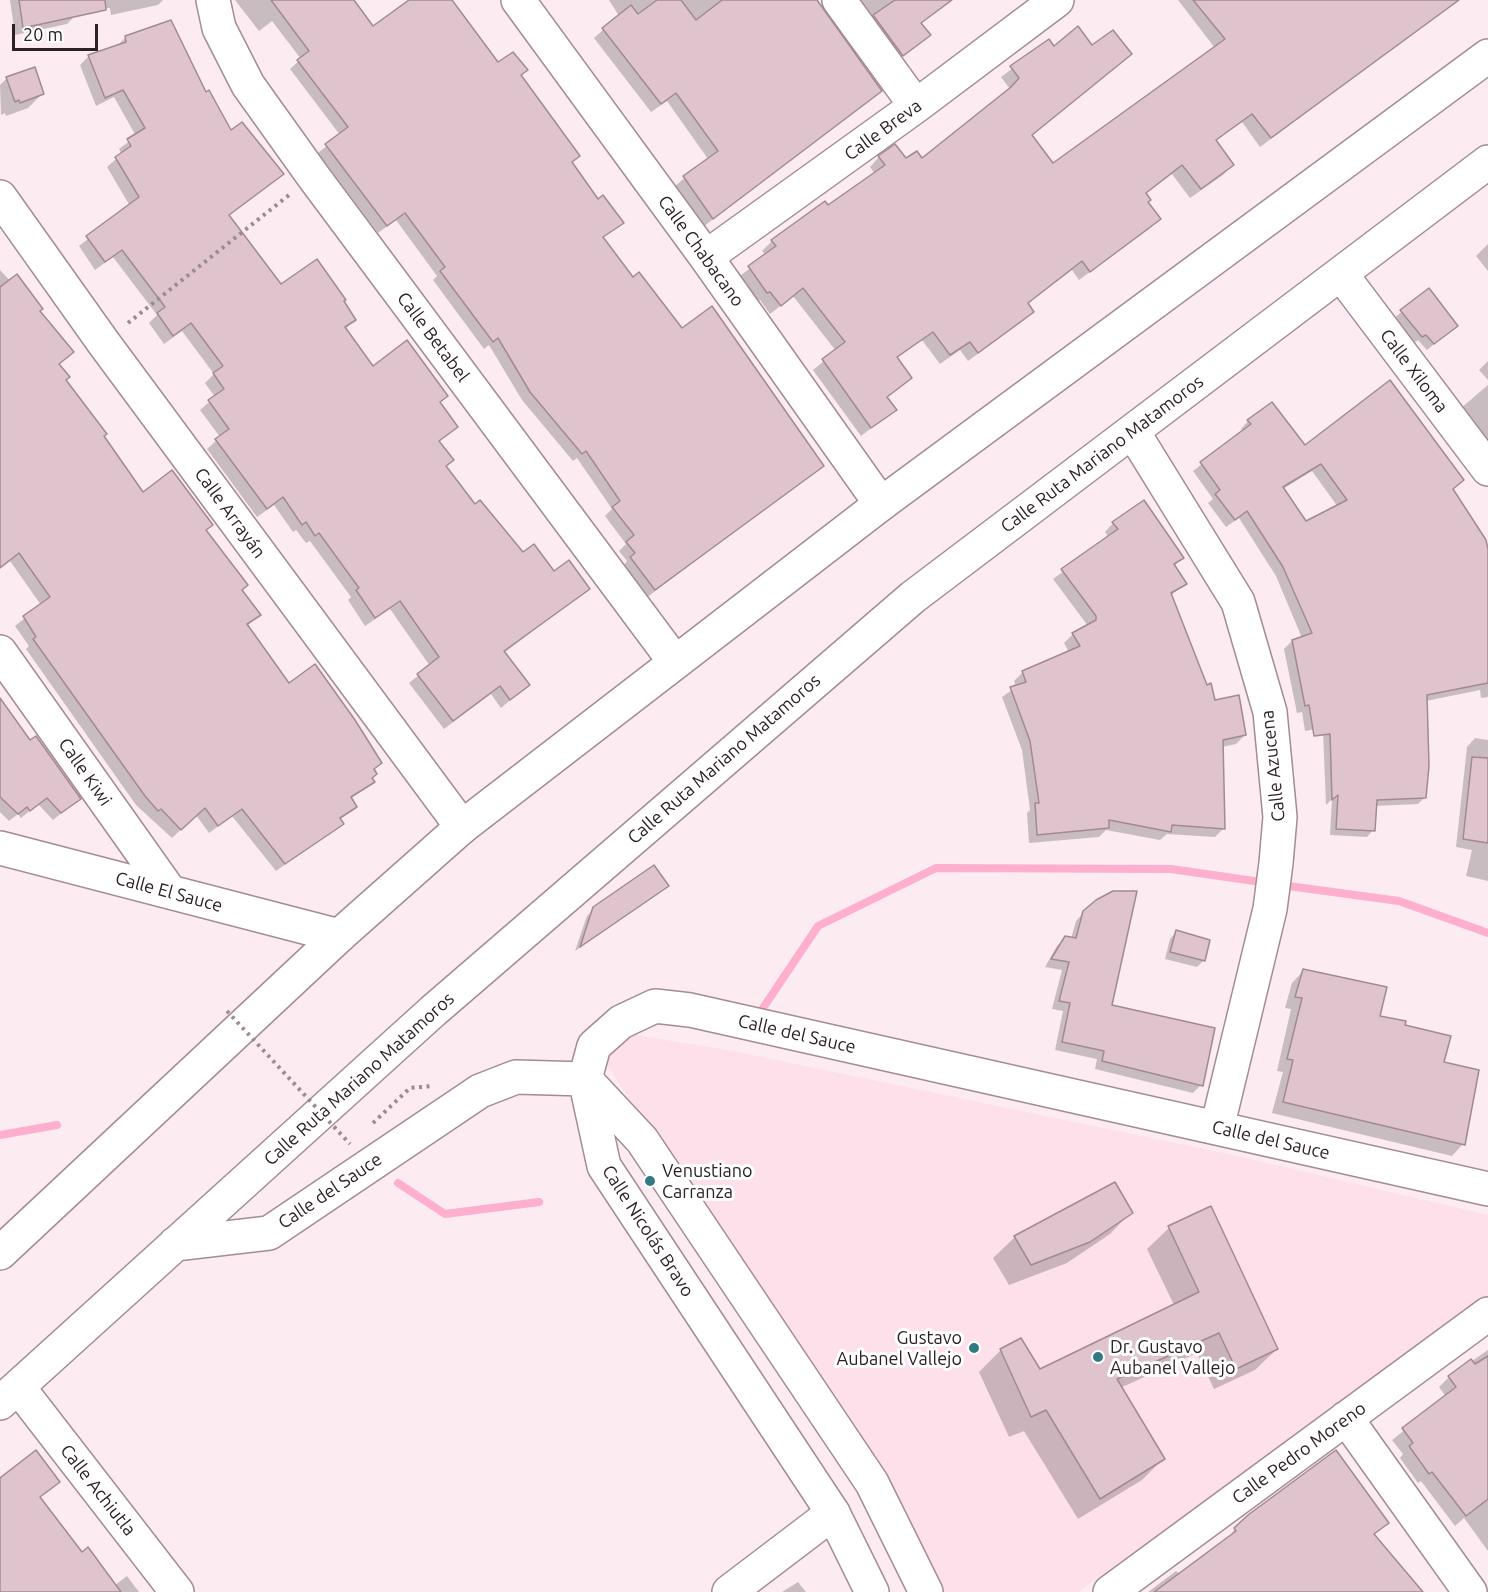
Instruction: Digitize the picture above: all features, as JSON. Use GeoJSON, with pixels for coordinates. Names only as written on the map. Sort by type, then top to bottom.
{"type":"FeatureCollection","features":[{"type":"Feature","properties":{"kind":"street","name":"Calle Betabel"},"geometry":{"type":"LineString","coordinates":[[213,0],[219,28],[248,85],[313,176],[675,662]]}},
{"type":"Feature","properties":{"kind":"street","name":"Calle Chabacano"},"geometry":{"type":"LineString","coordinates":[[518,0],[706,257],[881,504]]}},
{"type":"Feature","properties":{"kind":"street"},"geometry":{"type":"LineString","coordinates":[[839,0],[916,106]]}},
{"type":"Feature","properties":{"kind":"street","name":"Calle Breva"},"geometry":{"type":"LineString","coordinates":[[706,257],[916,106],[1057,0]]}},
{"type":"Feature","properties":{"kind":"street"},"geometry":{"type":"LineString","coordinates":[[0,1253],[339,936],[462,827],[881,504],[1488,56]]}},
{"type":"Feature","properties":{"kind":"street","name":"Calle Ruta Mariano Matamoros"},"geometry":{"type":"LineString","coordinates":[[9,1396],[433,1011],[913,597],[1488,162]]}},
{"type":"Feature","properties":{"kind":"street","name":"Calle Arrayán"},"geometry":{"type":"LineString","coordinates":[[0,197],[103,342],[462,827]]}},
{"type":"Feature","properties":{"kind":"street","name":"Calle Xiloma"},"geometry":{"type":"LineString","coordinates":[[1341,274],[1488,469]]}},
{"type":"Feature","properties":{"kind":"street","name":"Calle Azucena"},"geometry":{"type":"LineString","coordinates":[[1132,432],[1238,602],[1270,712],[1280,817],[1276,863],[1270,909],[1217,1128]]}},
{"type":"Feature","properties":{"kind":"street","name":"Calle Kiwi"},"geometry":{"type":"LineString","coordinates":[[0,652],[170,892]]}},
{"type":"Feature","properties":{"kind":"street","name":"Calle El Sauce"},"geometry":{"type":"LineString","coordinates":[[0,848],[339,936]]}},
{"type":"Feature","properties":{"kind":"street","name":"Calle del Sauce"},"geometry":{"type":"LineString","coordinates":[[176,1244],[269,1233],[480,1091],[516,1077],[585,1079],[594,1046],[621,1022],[655,1006],[690,1010],[1217,1128],[1486,1180]]}},
{"type":"Feature","properties":{"kind":"street"},"geometry":{"type":"LineString","coordinates":[[585,1079],[642,1140],[872,1483],[926,1592]]}},
{"type":"Feature","properties":{"kind":"street","name":"Calle Nicolás Bravo"},"geometry":{"type":"LineString","coordinates":[[585,1079],[604,1166],[833,1513],[872,1592]]}},
{"type":"Feature","properties":{"kind":"street","name":"Calle Pedro Moreno"},"geometry":{"type":"LineString","coordinates":[[1110,1592],[1488,1314]]}},
{"type":"Feature","properties":{"kind":"street","name":"Calle Achiutla"},"geometry":{"type":"LineString","coordinates":[[9,1396],[177,1592]]}},
{"type":"Feature","properties":{"kind":"street"},"geometry":{"type":"LineString","coordinates":[[1346,1418],[1470,1592]]}},
{"type":"Feature","properties":{"kind":"street"},"geometry":{"type":"LineString","coordinates":[[729,1592],[833,1513]]}},
{"type":"Feature","properties":{"kind":"path"},"geometry":{"type":"LineString","coordinates":[[103,342],[313,176]]}},
{"type":"Feature","properties":{"kind":"path"},"geometry":{"type":"LineString","coordinates":[[227,1011],[350,1144]]}},
{"type":"Feature","properties":{"kind":"shaded area","name":"Dr. Gustavo Aubanel Vallejo"},"geometry":{"type":"Polygon","coordinates":[[[635,1035],[733,1051],[1233,1155],[1488,1215],[1488,1294],[1319,1421],[1078,1592],[944,1592],[591,1039],[635,1035]]]}},
{"type":"Feature","properties":{"kind":"building"},"geometry":{"type":"Polygon","coordinates":[[[19,0],[105,0],[106,10],[23,28],[19,0]]]}},
{"type":"Feature","properties":{"kind":"building"},"geometry":{"type":"Polygon","coordinates":[[[271,0],[354,0],[373,26],[409,0],[452,0],[498,62],[513,52],[528,70],[521,75],[580,156],[572,162],[598,199],[603,195],[624,223],[603,237],[633,277],[639,272],[682,328],[712,306],[824,466],[655,590],[630,557],[635,553],[626,542],[634,535],[612,507],[620,501],[586,451],[582,454],[530,392],[498,338],[493,342],[440,271],[445,267],[405,213],[387,226],[325,144],[348,127],[297,60],[309,51],[271,0]]]}},
{"type":"Feature","properties":{"kind":"building"},"geometry":{"type":"Polygon","coordinates":[[[657,0],[681,0],[696,20],[722,0],[817,0],[882,91],[713,219],[683,176],[718,151],[676,93],[661,104],[602,28],[631,5],[638,14],[657,0]]]}},
{"type":"Feature","properties":{"kind":"building"},"geometry":{"type":"Polygon","coordinates":[[[895,0],[952,0],[921,23],[931,35],[903,56],[873,15],[895,0]]]}},
{"type":"Feature","properties":{"kind":"building"},"geometry":{"type":"Polygon","coordinates":[[[1193,0],[1459,0],[1271,138],[1252,114],[1216,140],[1234,165],[1201,189],[1182,165],[1146,193],[1151,200],[1148,202],[1161,219],[1090,272],[1082,261],[1028,303],[1034,312],[978,353],[970,342],[950,355],[933,332],[897,357],[912,378],[887,397],[897,410],[871,428],[822,359],[845,342],[803,288],[781,306],[770,292],[767,293],[748,266],[776,246],[771,240],[825,201],[828,205],[885,165],[878,156],[895,144],[906,158],[917,151],[922,158],[1011,87],[1019,78],[1010,66],[1049,39],[1054,46],[1078,26],[1092,45],[1113,30],[1132,54],[1032,135],[1053,163],[1225,39],[1193,0]]]}},
{"type":"Feature","properties":{"kind":"building"},"geometry":{"type":"Polygon","coordinates":[[[171,20],[206,92],[209,90],[231,130],[242,122],[284,174],[229,215],[281,284],[317,259],[346,300],[344,301],[356,320],[345,327],[373,366],[407,340],[448,396],[440,402],[458,427],[439,441],[454,460],[446,466],[475,504],[480,500],[523,552],[534,544],[554,571],[569,560],[590,589],[504,651],[530,685],[510,700],[500,686],[453,721],[417,674],[439,657],[400,601],[375,618],[356,590],[359,588],[319,533],[315,536],[306,522],[302,525],[283,497],[267,509],[215,439],[229,429],[208,400],[224,389],[213,373],[223,366],[191,323],[173,336],[157,313],[165,307],[122,250],[105,262],[86,236],[139,197],[115,157],[131,146],[127,139],[145,128],[123,90],[105,98],[88,55],[126,42],[125,36],[171,20]]]}},
{"type":"Feature","properties":{"kind":"building"},"geometry":{"type":"Polygon","coordinates":[[[35,67],[44,94],[20,103],[19,100],[15,102],[6,77],[35,67]]]}},
{"type":"Feature","properties":{"kind":"building"},"geometry":{"type":"Polygon","coordinates":[[[17,274],[43,309],[40,311],[74,352],[59,364],[70,377],[66,380],[107,434],[104,436],[143,492],[172,470],[213,525],[206,530],[248,585],[242,590],[261,615],[247,624],[289,683],[315,664],[382,763],[374,769],[377,774],[372,778],[375,782],[351,797],[357,807],[340,818],[344,824],[285,864],[242,809],[218,826],[205,808],[181,830],[161,809],[158,811],[33,639],[36,637],[23,616],[50,597],[19,553],[0,568],[0,287],[17,274]]]}},
{"type":"Feature","properties":{"kind":"building"},"geometry":{"type":"Polygon","coordinates":[[[1429,288],[1458,326],[1434,344],[1426,335],[1422,337],[1400,310],[1429,288]]]}},
{"type":"Feature","properties":{"kind":"building"},"geometry":{"type":"Polygon","coordinates":[[[1390,380],[1464,480],[1453,489],[1486,540],[1488,549],[1488,683],[1427,695],[1429,766],[1426,798],[1377,800],[1375,831],[1336,829],[1338,795],[1332,800],[1330,734],[1314,736],[1309,705],[1305,706],[1292,640],[1312,633],[1283,567],[1247,511],[1235,520],[1215,494],[1220,490],[1200,462],[1251,424],[1247,420],[1272,402],[1305,445],[1390,380]],[[1321,464],[1283,487],[1306,521],[1347,500],[1321,464]]]}},
{"type":"Feature","properties":{"kind":"building"},"geometry":{"type":"Polygon","coordinates":[[[1144,500],[1184,558],[1174,564],[1187,584],[1171,593],[1207,685],[1211,683],[1215,700],[1239,695],[1246,735],[1223,740],[1225,829],[1172,825],[1171,832],[1109,820],[1109,828],[1037,835],[1035,803],[1039,803],[1030,741],[1010,687],[1026,682],[1022,671],[1080,646],[1072,633],[1096,620],[1096,616],[1061,569],[1118,529],[1112,522],[1144,500]]]}},
{"type":"Feature","properties":{"kind":"building"},"geometry":{"type":"Polygon","coordinates":[[[0,698],[30,740],[36,736],[81,799],[61,813],[47,798],[30,811],[27,807],[18,814],[0,797],[0,698]]]}},
{"type":"Feature","properties":{"kind":"building"},"geometry":{"type":"Polygon","coordinates":[[[1472,757],[1488,758],[1488,843],[1463,839],[1472,757]]]}},
{"type":"Feature","properties":{"kind":"building"},"geometry":{"type":"Polygon","coordinates":[[[654,865],[669,886],[580,947],[593,907],[654,865]]]}},
{"type":"Feature","properties":{"kind":"building"},"geometry":{"type":"Polygon","coordinates":[[[1113,891],[1137,891],[1112,1005],[1215,1028],[1203,1086],[1102,1061],[1104,1051],[1062,1042],[1070,1003],[1059,1001],[1069,962],[1051,959],[1065,936],[1076,938],[1083,911],[1096,900],[1113,891]]]}},
{"type":"Feature","properties":{"kind":"building"},"geometry":{"type":"Polygon","coordinates":[[[1176,930],[1210,940],[1205,961],[1170,952],[1176,930]]]}},
{"type":"Feature","properties":{"kind":"building"},"geometry":{"type":"Polygon","coordinates":[[[1303,969],[1387,987],[1380,1016],[1406,1021],[1405,1025],[1451,1036],[1444,1062],[1479,1070],[1465,1145],[1283,1102],[1293,1060],[1287,1059],[1302,998],[1295,997],[1303,969]]]}},
{"type":"Feature","properties":{"kind":"building"},"geometry":{"type":"Polygon","coordinates":[[[1115,1182],[1133,1213],[1090,1242],[1031,1265],[1014,1236],[1115,1182]]]}},
{"type":"Feature","properties":{"kind":"building"},"geometry":{"type":"Polygon","coordinates":[[[1211,1206],[1278,1349],[1236,1369],[1219,1333],[1117,1379],[1165,1459],[1100,1499],[1046,1410],[1031,1417],[1000,1349],[1021,1338],[1040,1369],[1199,1292],[1168,1226],[1211,1206]]]}},
{"type":"Feature","properties":{"kind":"building"},"geometry":{"type":"Polygon","coordinates":[[[1488,1356],[1488,1499],[1466,1516],[1432,1472],[1429,1474],[1409,1446],[1413,1443],[1402,1428],[1456,1387],[1448,1376],[1471,1359],[1475,1364],[1488,1356]]]}},
{"type":"Feature","properties":{"kind":"building"},"geometry":{"type":"Polygon","coordinates":[[[36,1450],[60,1482],[40,1497],[82,1552],[88,1547],[121,1592],[0,1592],[0,1478],[36,1450]]]}},
{"type":"Feature","properties":{"kind":"building"},"geometry":{"type":"Polygon","coordinates":[[[1336,1450],[1389,1523],[1374,1534],[1423,1592],[1154,1592],[1236,1531],[1234,1528],[1248,1515],[1336,1450]]]}},
{"type":"Feature","properties":{"kind":"waterway"},"geometry":{"type":"LineString","coordinates":[[763,1008],[818,926],[936,868],[1171,869],[1268,883]]}},
{"type":"Feature","properties":{"kind":"waterway"},"geometry":{"type":"LineString","coordinates":[[1281,885],[1399,901],[1488,933]]}},
{"type":"Feature","properties":{"kind":"waterway"},"geometry":{"type":"LineString","coordinates":[[0,1135],[57,1125]]}},
{"type":"Feature","properties":{"kind":"waterway"},"geometry":{"type":"LineString","coordinates":[[398,1183],[445,1214],[539,1202]]}},
{"type":"Feature","properties":{"kind":"place","name":"Venustiano Carranza"},"geometry":{"type":"Point","coordinates":[650,1181]}},
{"type":"Feature","properties":{"kind":"place","name":"Gustavo Aubanel Vallejo"},"geometry":{"type":"Point","coordinates":[974,1348]}},
{"type":"Feature","properties":{"kind":"place","name":"Dr. Gustavo Aubanel Vallejo"},"geometry":{"type":"Point","coordinates":[1098,1357]}}]}
